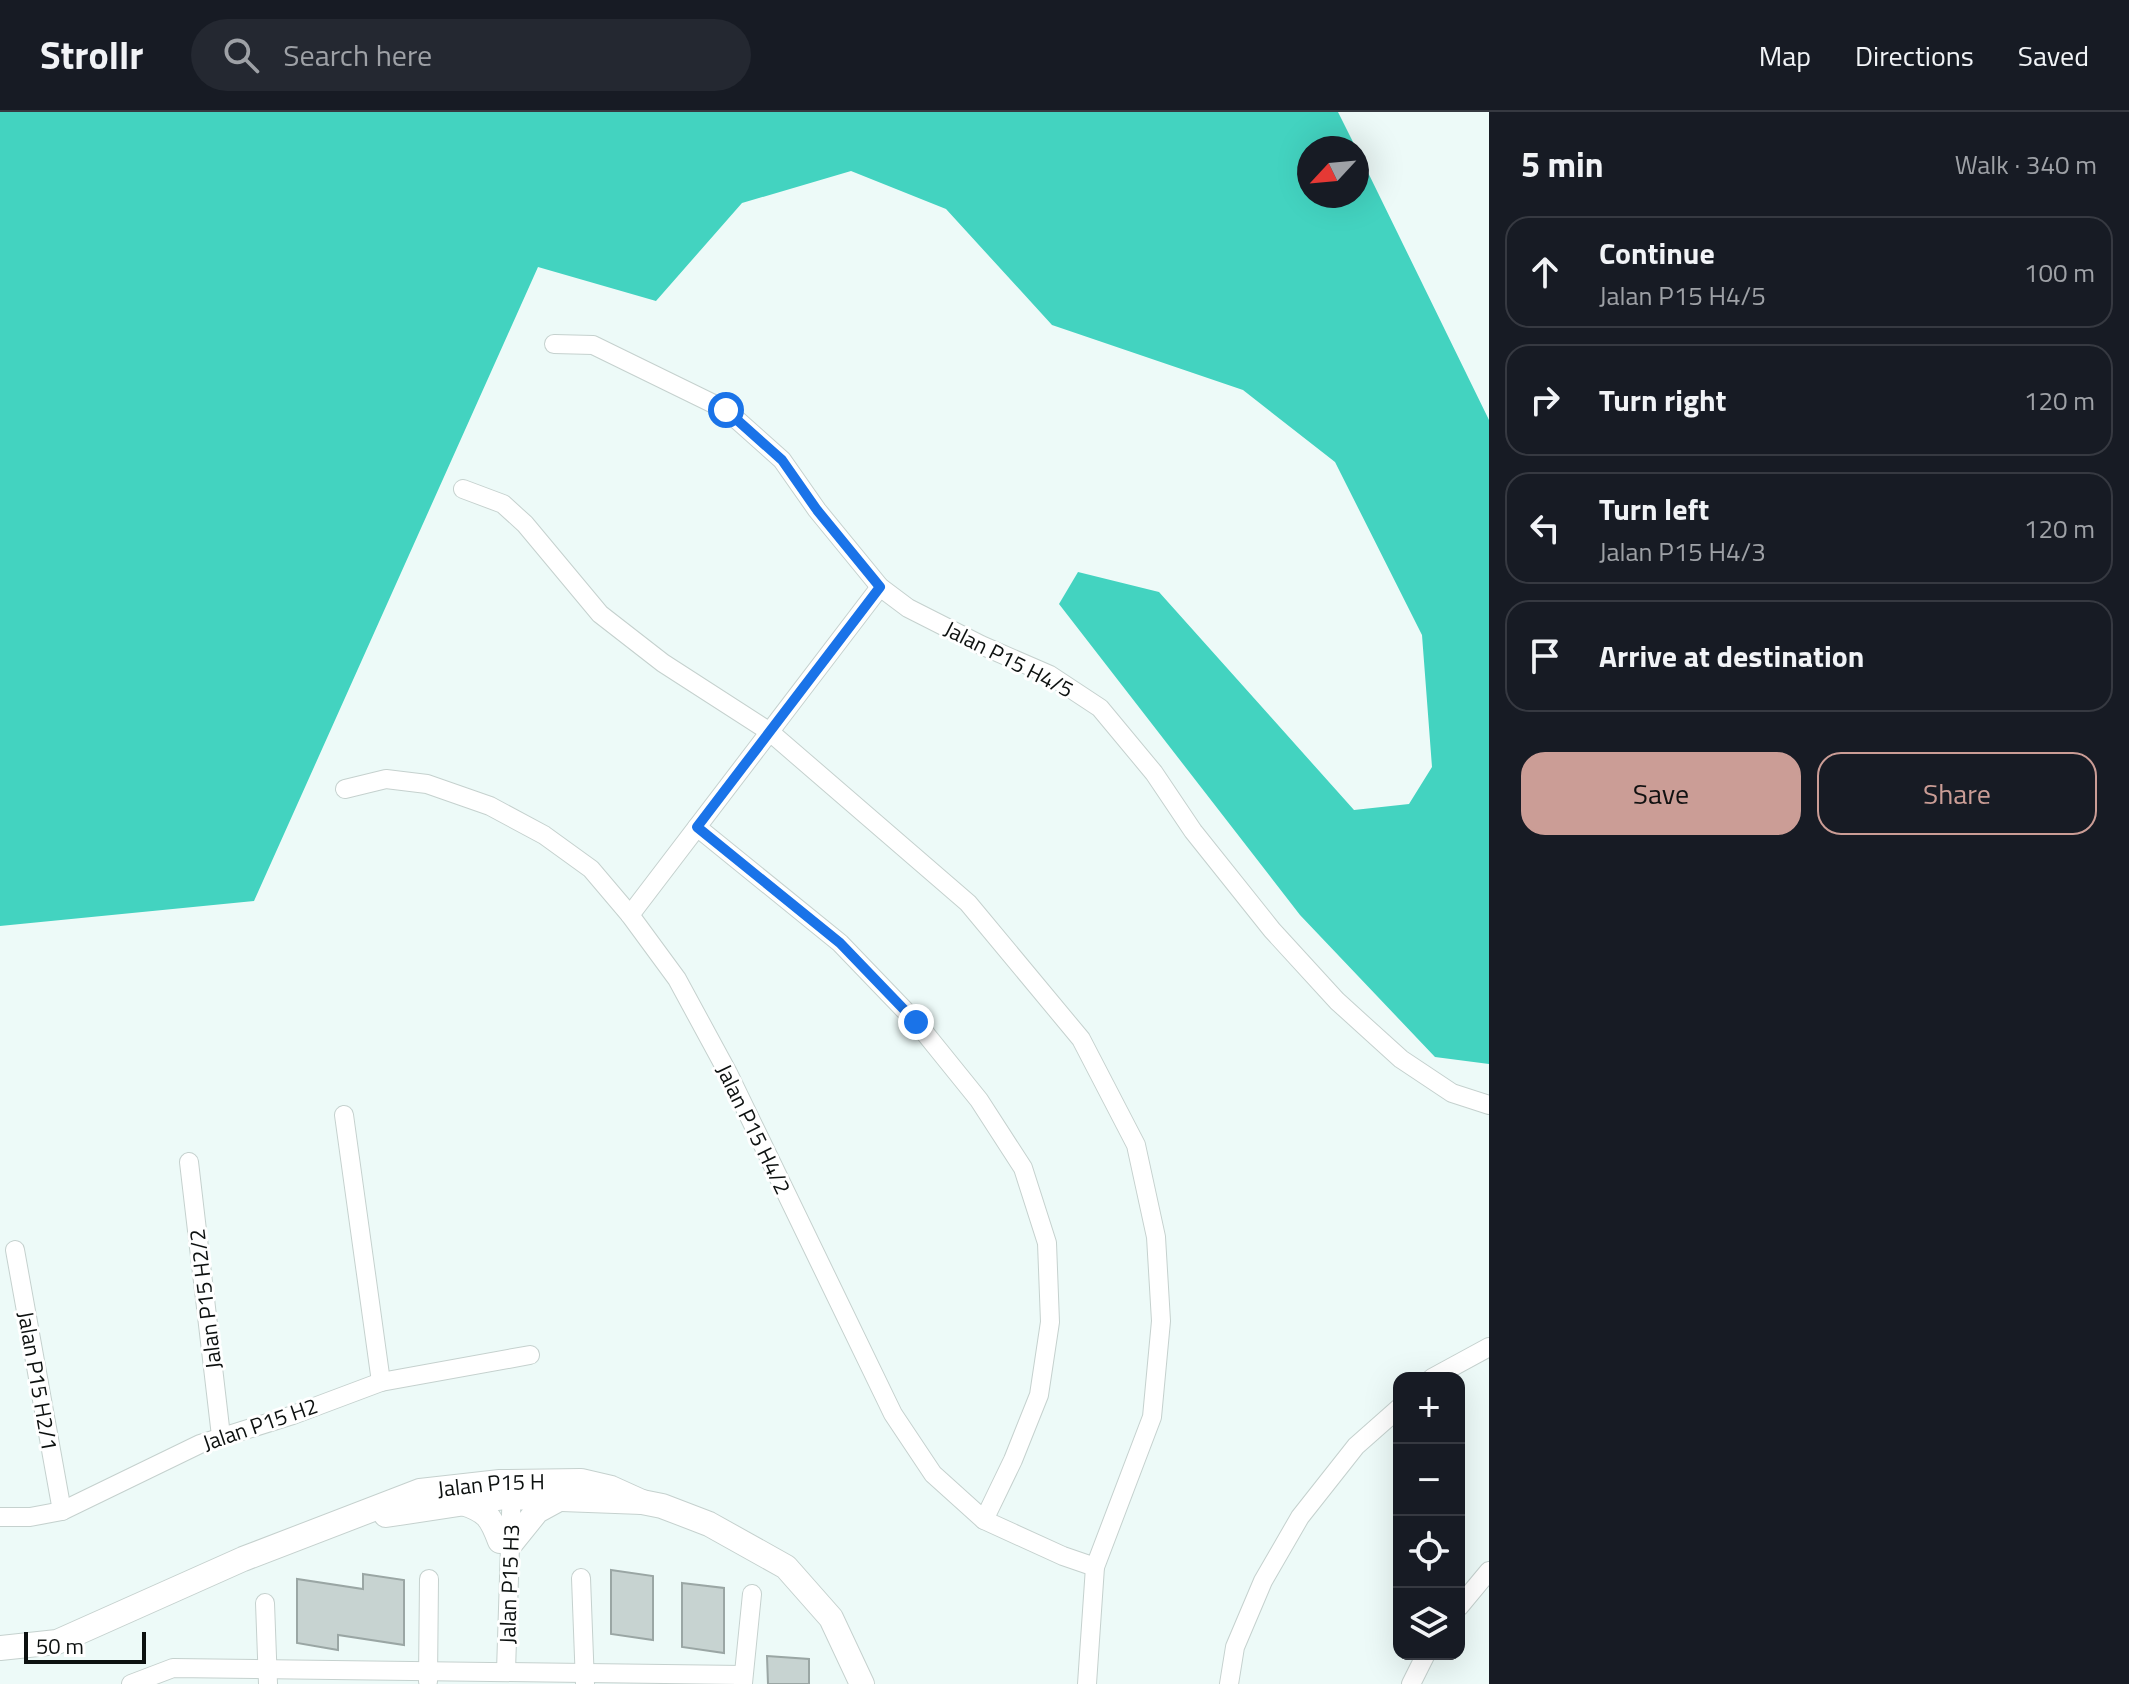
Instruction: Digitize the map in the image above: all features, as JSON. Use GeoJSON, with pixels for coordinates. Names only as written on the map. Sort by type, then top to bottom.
{"type":"FeatureCollection","features":[{"type":"Feature","properties":{"kind":"street","name":"Jalan P15 H4/5"},"geometry":{"type":"LineString","coordinates":[[554,344],[593,345],[726,410],[782,460],[817,510],[880,587],[908,608],[1050,675],[1100,708],[1154,773],[1193,831],[1272,930],[1337,1001],[1401,1059],[1452,1093],[1489,1105]]}},
{"type":"Feature","properties":{"kind":"street"},"geometry":{"type":"LineString","coordinates":[[463,489],[503,504],[525,524],[600,614],[663,663],[770,732],[968,903],[1081,1039],[1136,1145],[1156,1237],[1161,1321],[1152,1417],[1095,1567],[1087,1684]]}},
{"type":"Feature","properties":{"kind":"street"},"geometry":{"type":"LineString","coordinates":[[630,915],[880,587]]}},
{"type":"Feature","properties":{"kind":"street","name":"Jalan P15 H4/2"},"geometry":{"type":"LineString","coordinates":[[345,789],[386,779],[427,784],[490,806],[544,835],[591,869],[677,979],[728,1073],[893,1414],[933,1474],[984,1520],[1095,1567]]}},
{"type":"Feature","properties":{"kind":"street"},"geometry":{"type":"LineString","coordinates":[[697,827],[840,943],[916,1022],[979,1100],[1023,1168],[1047,1243],[1050,1322],[1039,1395],[984,1520]]}},
{"type":"Feature","properties":{"kind":"street"},"geometry":{"type":"LineString","coordinates":[[344,1115],[381,1382]]}},
{"type":"Feature","properties":{"kind":"street","name":"Jalan P15 H2/2"},"geometry":{"type":"LineString","coordinates":[[189,1162],[221,1436]]}},
{"type":"Feature","properties":{"kind":"street","name":"Jalan P15 H2/1"},"geometry":{"type":"LineString","coordinates":[[15,1250],[62,1511]]}},
{"type":"Feature","properties":{"kind":"street"},"geometry":{"type":"LineString","coordinates":[[1443,1372],[1489,1347]]}},
{"type":"Feature","properties":{"kind":"street","name":"Jalan P15 H2"},"geometry":{"type":"LineString","coordinates":[[0,1517],[30,1517],[62,1511],[221,1436],[293,1415],[381,1382],[530,1355]]}},
{"type":"Feature","properties":{"kind":"street"},"geometry":{"type":"LineString","coordinates":[[1229,1684],[1235,1647],[1263,1581],[1300,1517],[1356,1446],[1393,1413]]}},
{"type":"Feature","properties":{"kind":"street","name":"Jalan P15 H"},"geometry":{"type":"LineString","coordinates":[[0,1648],[57,1642],[230,1564],[420,1491],[506,1489],[581,1481],[611,1488],[642,1502],[709,1524],[786,1567],[831,1618],[862,1684]]}},
{"type":"Feature","properties":{"kind":"street","name":"Jalan P15 H"},"geometry":{"type":"LineString","coordinates":[[344,1521],[463,1503],[506,1489],[559,1499],[642,1502]]}},
{"type":"Feature","properties":{"kind":"street","name":"Jalan P15 H3"},"geometry":{"type":"LineString","coordinates":[[501,1671],[506,1489]]}},
{"type":"Feature","properties":{"kind":"street"},"geometry":{"type":"LineString","coordinates":[[463,1503],[483,1510],[506,1541],[537,1511],[559,1499]]}},
{"type":"Feature","properties":{"kind":"street"},"geometry":{"type":"LineString","coordinates":[[1465,1600],[1489,1571]]}},
{"type":"Feature","properties":{"kind":"street"},"geometry":{"type":"LineString","coordinates":[[581,1578],[585,1679]]}},
{"type":"Feature","properties":{"kind":"street"},"geometry":{"type":"LineString","coordinates":[[428,1678],[429,1579]]}},
{"type":"Feature","properties":{"kind":"street"},"geometry":{"type":"LineString","coordinates":[[743,1679],[752,1594]]}},
{"type":"Feature","properties":{"kind":"street"},"geometry":{"type":"LineString","coordinates":[[265,1603],[268,1677]]}},
{"type":"Feature","properties":{"kind":"street","name":"Jalan P15 H"},"geometry":{"type":"LineString","coordinates":[[831,1618],[853,1684]]}},
{"type":"Feature","properties":{"kind":"street","name":"Jalan P15 H"},"geometry":{"type":"LineString","coordinates":[[0,1634],[99,1624]]}},
{"type":"Feature","properties":{"kind":"street"},"geometry":{"type":"LineString","coordinates":[[1411,1684],[1423,1660]]}},
{"type":"Feature","properties":{"kind":"street","name":"Jalan P15 H3"},"geometry":{"type":"LineString","coordinates":[[131,1684],[173,1668],[268,1677],[428,1678],[501,1671],[585,1679],[743,1679]]}},
{"type":"Feature","properties":{"kind":"green space"},"geometry":{"type":"Polygon","coordinates":[[[0,112],[1338,112],[1350,136],[1297,136],[1297,208],[1369,208],[1369,175],[1489,420],[1489,1064],[1435,1057],[1300,915],[1059,604],[1078,572],[1159,592],[1354,810],[1409,804],[1432,767],[1422,635],[1335,462],[1243,390],[1052,325],[946,209],[851,171],[742,203],[656,301],[538,267],[254,901],[0,926],[0,112]]]}},
{"type":"Feature","properties":{"kind":"building"},"geometry":{"type":"Polygon","coordinates":[[[611,1570],[653,1576],[653,1640],[611,1634],[611,1570]]]}},
{"type":"Feature","properties":{"kind":"building"},"geometry":{"type":"Polygon","coordinates":[[[363,1574],[404,1580],[404,1645],[338,1635],[338,1650],[297,1643],[297,1579],[363,1589],[363,1574]]]}},
{"type":"Feature","properties":{"kind":"building"},"geometry":{"type":"Polygon","coordinates":[[[682,1583],[724,1588],[724,1653],[682,1647],[682,1583]]]}},
{"type":"Feature","properties":{"kind":"building"},"geometry":{"type":"Polygon","coordinates":[[[767,1656],[809,1659],[809,1684],[768,1684],[767,1656]]]}},
{"type":"Feature","properties":{"kind":"route"},"geometry":{"type":"LineString","coordinates":[[726,410],[782,460],[817,510],[880,587],[697,827],[840,943],[916,1022]]}}]}
